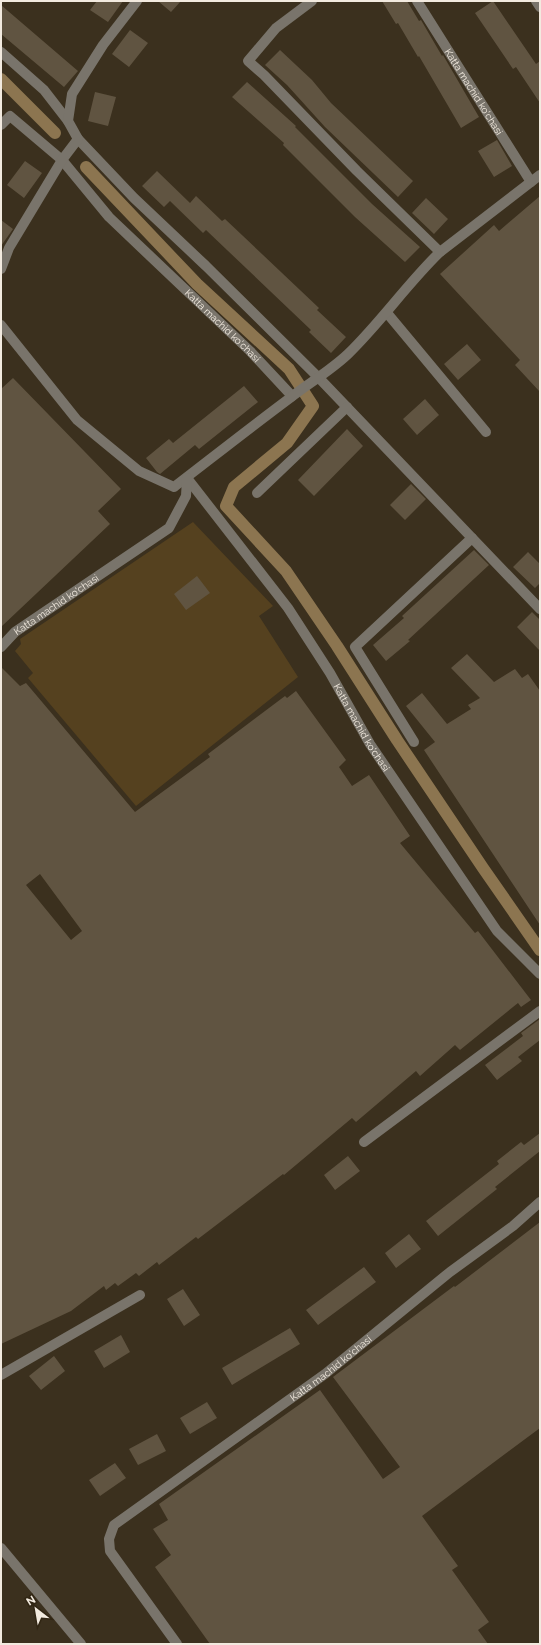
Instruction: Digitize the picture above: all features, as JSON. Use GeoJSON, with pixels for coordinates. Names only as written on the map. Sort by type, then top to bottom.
{"type":"FeatureCollection","features":[{"type":"Feature","properties":{"kind":"street"},"geometry":{"type":"LineString","coordinates":[[68,121],[72,94],[103,45],[137,1]]}},
{"type":"Feature","properties":{"kind":"street"},"geometry":{"type":"LineString","coordinates":[[312,1],[276,28],[248,61],[264,74],[357,171],[440,252]]}},
{"type":"Feature","properties":{"kind":"street","name":"Katta machid ko'chasi"},"geometry":{"type":"LineString","coordinates":[[417,1],[531,182]]}},
{"type":"Feature","properties":{"kind":"street"},"geometry":{"type":"LineString","coordinates":[[536,1],[540,7]]}},
{"type":"Feature","properties":{"kind":"street"},"geometry":{"type":"LineString","coordinates":[[1,52],[44,90],[68,121],[78,139],[134,198],[206,266],[319,378],[540,609]]}},
{"type":"Feature","properties":{"kind":"street","name":"Katta machid ko'chasi"},"geometry":{"type":"LineString","coordinates":[[1,125],[10,116],[62,160],[109,217],[250,351],[292,396]]}},
{"type":"Feature","properties":{"kind":"street"},"geometry":{"type":"LineString","coordinates":[[1,269],[9,248],[62,160],[78,139]]}},
{"type":"Feature","properties":{"kind":"street"},"geometry":{"type":"LineString","coordinates":[[1,325],[77,420],[139,471],[174,487],[292,396],[319,378],[347,354],[387,313],[425,266],[440,252],[540,175]]}},
{"type":"Feature","properties":{"kind":"street"},"geometry":{"type":"LineString","coordinates":[[387,313],[486,432]]}},
{"type":"Feature","properties":{"kind":"street"},"geometry":{"type":"LineString","coordinates":[[257,493],[347,407]]}},
{"type":"Feature","properties":{"kind":"street","name":"Katta machid ko'chasi"},"geometry":{"type":"LineString","coordinates":[[1,647],[15,632],[169,528],[186,496],[187,478]]}},
{"type":"Feature","properties":{"kind":"street","name":"Katta machid ko'chasi"},"geometry":{"type":"LineString","coordinates":[[187,478],[288,608],[330,673],[370,744],[497,931],[540,974]]}},
{"type":"Feature","properties":{"kind":"street"},"geometry":{"type":"LineString","coordinates":[[414,742],[355,647],[472,538]]}},
{"type":"Feature","properties":{"kind":"street"},"geometry":{"type":"LineString","coordinates":[[364,1142],[540,1011]]}},
{"type":"Feature","properties":{"kind":"street","name":"Katta machid ko'chasi"},"geometry":{"type":"LineString","coordinates":[[177,1644],[110,1551],[109,1539],[114,1525],[326,1374],[450,1272],[513,1226],[540,1202]]}},
{"type":"Feature","properties":{"kind":"street"},"geometry":{"type":"LineString","coordinates":[[1,1375],[140,1295]]}},
{"type":"Feature","properties":{"kind":"street"},"geometry":{"type":"LineString","coordinates":[[1,1548],[81,1644]]}},
{"type":"Feature","properties":{"kind":"shaded area"},"geometry":{"type":"Polygon","coordinates":[[[193,522],[273,606],[259,616],[298,677],[136,806],[28,678],[33,673],[15,651],[21,644],[20,639],[193,522]]]}},
{"type":"Feature","properties":{"kind":"building"},"geometry":{"type":"Polygon","coordinates":[[[97,1],[123,1],[108,22],[90,10],[97,1]]]}},
{"type":"Feature","properties":{"kind":"building"},"geometry":{"type":"Polygon","coordinates":[[[158,1],[181,1],[171,12],[158,1]]]}},
{"type":"Feature","properties":{"kind":"building"},"geometry":{"type":"Polygon","coordinates":[[[382,1],[407,1],[419,21],[421,20],[442,56],[443,55],[479,117],[461,128],[419,56],[418,57],[398,23],[396,24],[382,1]]]}},
{"type":"Feature","properties":{"kind":"building"},"geometry":{"type":"Polygon","coordinates":[[[493,1],[536,64],[540,61],[540,103],[516,67],[513,69],[475,13],[493,1]]]}},
{"type":"Feature","properties":{"kind":"building"},"geometry":{"type":"Polygon","coordinates":[[[1,5],[78,71],[64,87],[1,34],[1,5]]]}},
{"type":"Feature","properties":{"kind":"building"},"geometry":{"type":"Polygon","coordinates":[[[130,30],[148,43],[129,67],[112,54],[130,30]]]}},
{"type":"Feature","properties":{"kind":"building"},"geometry":{"type":"Polygon","coordinates":[[[280,50],[312,80],[331,103],[413,181],[398,197],[325,127],[287,85],[265,65],[280,50]]]}},
{"type":"Feature","properties":{"kind":"building"},"geometry":{"type":"Polygon","coordinates":[[[247,82],[296,126],[295,127],[372,204],[420,247],[405,262],[355,217],[283,145],[284,143],[232,97],[247,82]]]}},
{"type":"Feature","properties":{"kind":"building"},"geometry":{"type":"Polygon","coordinates":[[[95,92],[116,97],[108,126],[88,121],[95,92]]]}},
{"type":"Feature","properties":{"kind":"building"},"geometry":{"type":"Polygon","coordinates":[[[497,140],[512,166],[494,177],[478,151],[497,140]]]}},
{"type":"Feature","properties":{"kind":"building"},"geometry":{"type":"Polygon","coordinates":[[[25,161],[42,173],[24,198],[7,185],[25,161]]]}},
{"type":"Feature","properties":{"kind":"building"},"geometry":{"type":"Polygon","coordinates":[[[157,171],[190,203],[196,196],[222,221],[225,219],[319,308],[317,310],[346,337],[331,353],[309,332],[311,330],[206,230],[203,233],[170,201],[164,207],[142,186],[157,171]]]}},
{"type":"Feature","properties":{"kind":"building"},"geometry":{"type":"Polygon","coordinates":[[[540,196],[540,392],[515,365],[520,360],[440,274],[494,225],[499,231],[540,196]]]}},
{"type":"Feature","properties":{"kind":"building"},"geometry":{"type":"Polygon","coordinates":[[[426,198],[448,219],[434,234],[412,213],[426,198]]]}},
{"type":"Feature","properties":{"kind":"building"},"geometry":{"type":"Polygon","coordinates":[[[1,220],[13,229],[1,246],[1,220]]]}},
{"type":"Feature","properties":{"kind":"building"},"geometry":{"type":"Polygon","coordinates":[[[467,344],[481,360],[458,380],[444,364],[467,344]]]}},
{"type":"Feature","properties":{"kind":"building"},"geometry":{"type":"Polygon","coordinates":[[[13,378],[121,489],[98,511],[110,524],[1,627],[1,389],[13,378]]]}},
{"type":"Feature","properties":{"kind":"building"},"geometry":{"type":"Polygon","coordinates":[[[244,386],[258,402],[199,449],[195,445],[160,474],[157,472],[146,458],[169,439],[173,443],[244,386]]]}},
{"type":"Feature","properties":{"kind":"building"},"geometry":{"type":"Polygon","coordinates":[[[425,399],[439,415],[417,435],[403,419],[425,399]]]}},
{"type":"Feature","properties":{"kind":"building"},"geometry":{"type":"Polygon","coordinates":[[[347,429],[363,446],[314,496],[298,480],[347,429]]]}},
{"type":"Feature","properties":{"kind":"building"},"geometry":{"type":"Polygon","coordinates":[[[411,484],[426,499],[405,520],[390,505],[411,484]]]}},
{"type":"Feature","properties":{"kind":"building"},"geometry":{"type":"Polygon","coordinates":[[[474,550],[489,565],[408,640],[410,641],[386,661],[373,645],[404,618],[402,616],[474,550]]]}},
{"type":"Feature","properties":{"kind":"building"},"geometry":{"type":"Polygon","coordinates":[[[528,552],[540,564],[540,583],[535,588],[513,567],[528,552]]]}},
{"type":"Feature","properties":{"kind":"building"},"geometry":{"type":"Polygon","coordinates":[[[197,576],[210,593],[186,610],[174,594],[197,576]]]}},
{"type":"Feature","properties":{"kind":"building"},"geometry":{"type":"Polygon","coordinates":[[[532,612],[540,620],[540,651],[517,627],[532,612]]]}},
{"type":"Feature","properties":{"kind":"building"},"geometry":{"type":"Polygon","coordinates":[[[467,654],[494,682],[515,669],[522,678],[528,674],[540,691],[540,925],[424,750],[435,742],[406,706],[422,693],[447,724],[471,709],[468,705],[480,698],[451,668],[467,654]]]}},
{"type":"Feature","properties":{"kind":"building"},"geometry":{"type":"Polygon","coordinates":[[[1,667],[20,686],[26,683],[135,812],[210,757],[208,754],[285,696],[287,698],[296,691],[346,760],[339,767],[352,786],[369,775],[410,836],[400,843],[475,933],[478,931],[531,1000],[521,1007],[518,1003],[460,1050],[455,1045],[420,1076],[416,1071],[356,1122],[352,1118],[284,1175],[283,1174],[198,1239],[196,1237],[159,1265],[157,1262],[139,1276],[136,1273],[118,1286],[115,1283],[106,1290],[104,1286],[71,1311],[1,1344],[1,667]],[[40,874],[26,885],[71,940],[82,931],[40,874]]]}},
{"type":"Feature","properties":{"kind":"building"},"geometry":{"type":"Polygon","coordinates":[[[540,1019],[540,1040],[518,1057],[522,1061],[497,1080],[485,1065],[523,1036],[521,1033],[540,1019]]]}},
{"type":"Feature","properties":{"kind":"building"},"geometry":{"type":"Polygon","coordinates":[[[540,1133],[540,1151],[495,1187],[497,1189],[438,1236],[426,1221],[499,1164],[497,1161],[521,1142],[524,1145],[540,1133]]]}},
{"type":"Feature","properties":{"kind":"building"},"geometry":{"type":"Polygon","coordinates":[[[348,1156],[360,1171],[335,1190],[324,1175],[348,1156]]]}},
{"type":"Feature","properties":{"kind":"building"},"geometry":{"type":"Polygon","coordinates":[[[540,1222],[540,1428],[422,1516],[458,1566],[452,1570],[489,1622],[478,1630],[488,1644],[210,1644],[155,1567],[171,1555],[153,1529],[168,1520],[159,1504],[320,1390],[383,1479],[400,1467],[333,1377],[540,1222]]]}},
{"type":"Feature","properties":{"kind":"building"},"geometry":{"type":"Polygon","coordinates":[[[409,1234],[421,1249],[396,1268],[385,1253],[409,1234]]]}},
{"type":"Feature","properties":{"kind":"building"},"geometry":{"type":"Polygon","coordinates":[[[364,1267],[376,1282],[318,1325],[306,1310],[364,1267]]]}},
{"type":"Feature","properties":{"kind":"building"},"geometry":{"type":"Polygon","coordinates":[[[183,1289],[200,1315],[184,1326],[167,1299],[183,1289]]]}},
{"type":"Feature","properties":{"kind":"building"},"geometry":{"type":"Polygon","coordinates":[[[290,1328],[300,1344],[232,1385],[222,1368],[290,1328]]]}},
{"type":"Feature","properties":{"kind":"building"},"geometry":{"type":"Polygon","coordinates":[[[121,1335],[130,1352],[104,1368],[94,1351],[121,1335]]]}},
{"type":"Feature","properties":{"kind":"building"},"geometry":{"type":"Polygon","coordinates":[[[54,1356],[65,1371],[41,1390],[29,1376],[54,1356]]]}},
{"type":"Feature","properties":{"kind":"building"},"geometry":{"type":"Polygon","coordinates":[[[207,1402],[217,1418],[190,1434],[180,1418],[207,1402]]]}},
{"type":"Feature","properties":{"kind":"building"},"geometry":{"type":"Polygon","coordinates":[[[157,1434],[166,1451],[138,1465],[129,1449],[157,1434]]]}},
{"type":"Feature","properties":{"kind":"building"},"geometry":{"type":"Polygon","coordinates":[[[115,1463],[126,1478],[100,1496],[89,1480],[115,1463]]]}},
{"type":"Feature","properties":{"kind":"waterway"},"geometry":{"type":"LineString","coordinates":[[1,79],[55,133]]}},
{"type":"Feature","properties":{"kind":"waterway"},"geometry":{"type":"LineString","coordinates":[[86,167],[197,284],[289,369],[313,406],[287,443],[234,487],[226,506],[286,571],[337,646],[397,740],[540,950]]}}]}
